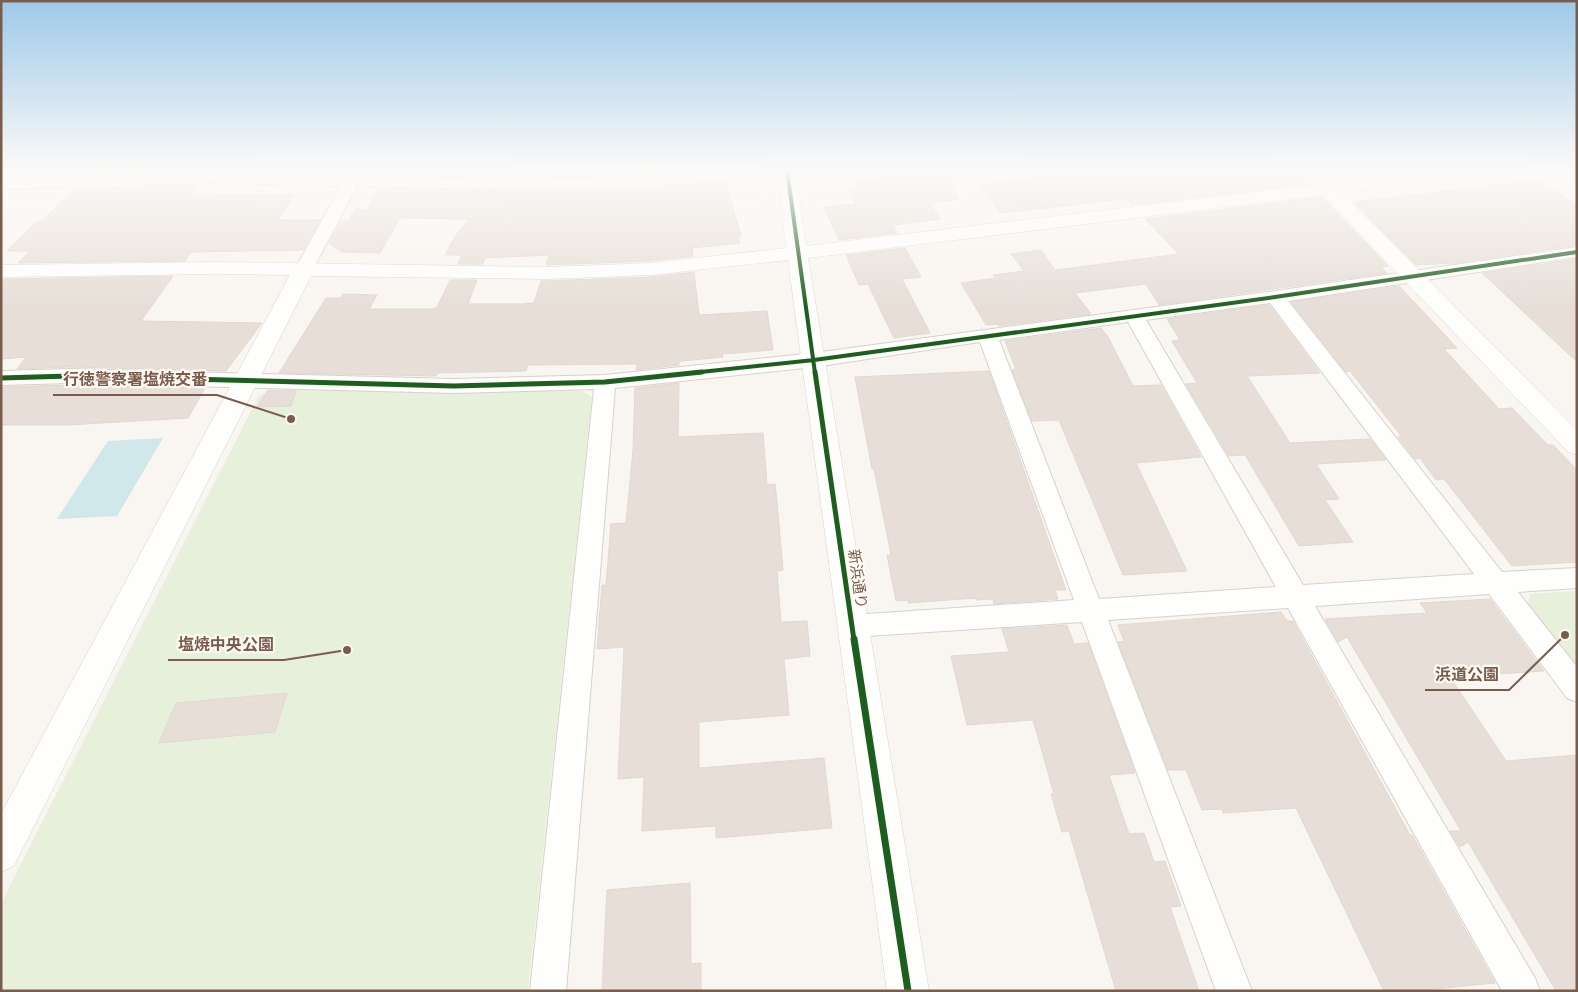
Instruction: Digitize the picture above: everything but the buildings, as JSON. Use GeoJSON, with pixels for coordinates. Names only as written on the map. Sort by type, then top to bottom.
{"type":"FeatureCollection","features":[{"type":"Feature","properties":{"kind":"street"},"geometry":{"type":"LineString","coordinates":[[1,853],[333,216]]}},
{"type":"Feature","properties":{"kind":"street","name":"新浜通り"},"geometry":{"type":"LineString","coordinates":[[793,216],[852,626],[908,991]]}},
{"type":"Feature","properties":{"kind":"street"},"geometry":{"type":"LineString","coordinates":[[1,271],[127,268],[497,273],[601,272],[722,262],[1096,216]]}},
{"type":"Feature","properties":{"kind":"street"},"geometry":{"type":"LineString","coordinates":[[1354,216],[1577,446]]}},
{"type":"Feature","properties":{"kind":"street"},"geometry":{"type":"LineString","coordinates":[[1,378],[70,376],[454,386],[605,382],[814,360],[1577,252]]}},
{"type":"Feature","properties":{"kind":"street"},"geometry":{"type":"LineString","coordinates":[[1275,296],[1577,689]]}},
{"type":"Feature","properties":{"kind":"street"},"geometry":{"type":"LineString","coordinates":[[1134,315],[1522,991]]}},
{"type":"Feature","properties":{"kind":"street"},"geometry":{"type":"LineString","coordinates":[[987,335],[1234,991]]}},
{"type":"Feature","properties":{"kind":"street"},"geometry":{"type":"LineString","coordinates":[[548,991],[605,382]]}},
{"type":"Feature","properties":{"kind":"street"},"geometry":{"type":"LineString","coordinates":[[852,626],[1577,578]]}},
{"type":"Feature","properties":{"kind":"green space"},"geometry":{"type":"Polygon","coordinates":[[[271,390],[583,391],[592,397],[528,991],[1,991],[1,903],[258,397],[271,390]]]}},
{"type":"Feature","properties":{"kind":"green space"},"geometry":{"type":"Polygon","coordinates":[[[1577,591],[1577,666],[1528,604],[1530,594],[1577,591]]]}},
{"type":"Feature","properties":{"kind":"water"},"geometry":{"type":"Polygon","coordinates":[[[163,438],[117,516],[57,519],[108,441],[163,438]]]}},
{"type":"Feature","properties":{"kind":"cycle path"},"geometry":{"type":"LineString","coordinates":[[793,216],[852,626],[908,991]]}},
{"type":"Feature","properties":{"kind":"cycle path"},"geometry":{"type":"LineString","coordinates":[[1,378],[70,376],[454,386],[605,382],[814,360],[1275,297],[1577,252]]}},
{"type":"Feature","properties":{"kind":"place","name":"行徳警察署塩焼交番"},"geometry":{"type":"Point","coordinates":[291,419]}},
{"type":"Feature","properties":{"kind":"place","name":"浜道公園"},"geometry":{"type":"Point","coordinates":[1565,635]}},
{"type":"Feature","properties":{"kind":"place","name":"塩焼中央公園"},"geometry":{"type":"Point","coordinates":[347,650]}}]}
